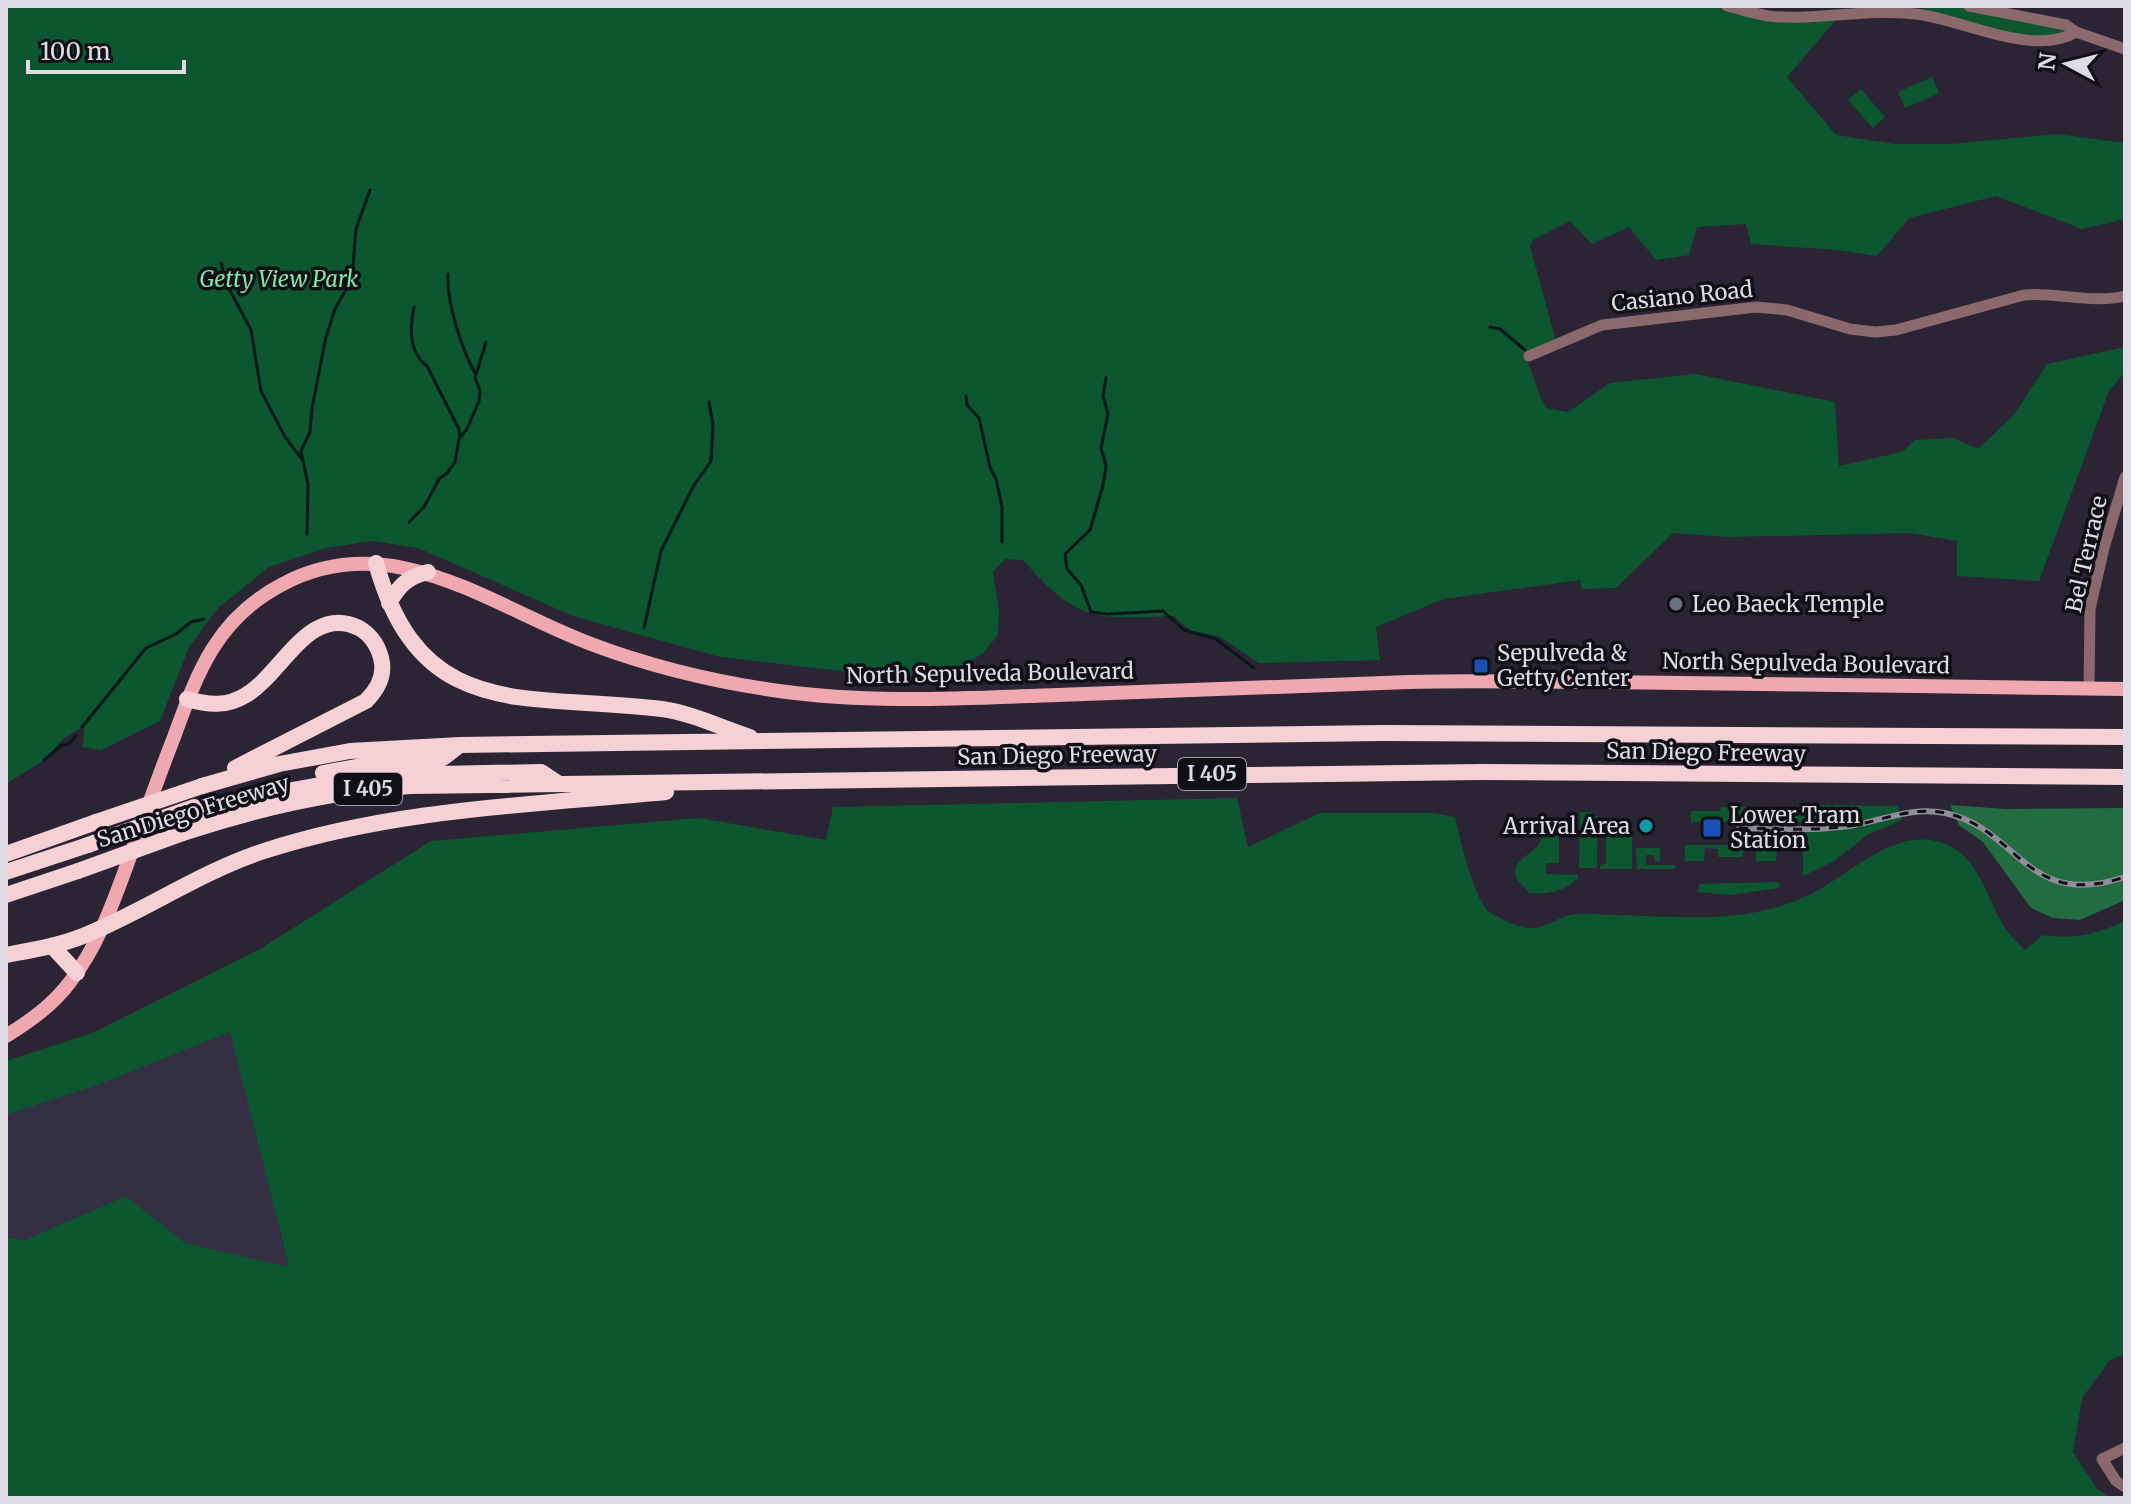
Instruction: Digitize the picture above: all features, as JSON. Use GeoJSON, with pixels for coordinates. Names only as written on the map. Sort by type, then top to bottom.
{"type":"FeatureCollection","features":[{"type":"Feature","properties":{"kind":"highway"},"geometry":{"type":"LineString","coordinates":[[376,563],[389,603],[402,629],[419,652],[441,671],[477,689],[519,697],[666,710],[766,742]]}},
{"type":"Feature","properties":{"kind":"highway"},"geometry":{"type":"LineString","coordinates":[[389,603],[401,584],[428,572]]}},
{"type":"Feature","properties":{"kind":"highway"},"geometry":{"type":"LineString","coordinates":[[187,699],[218,704],[246,695],[307,635],[325,624],[345,623],[363,630],[376,644],[382,662],[377,689],[361,705],[202,786]]}},
{"type":"Feature","properties":{"kind":"highway","name":"San Diego Freeway"},"geometry":{"type":"LineString","coordinates":[[6,854],[202,786],[279,764],[350,751],[460,745],[1206,735],[2125,737]]}},
{"type":"Feature","properties":{"kind":"highway"},"geometry":{"type":"LineString","coordinates":[[6,883],[189,820],[264,785],[345,769],[443,758],[460,745]]}},
{"type":"Feature","properties":{"kind":"highway","name":"San Diego Freeway"},"geometry":{"type":"LineString","coordinates":[[6,895],[83,858],[189,820],[370,789],[1265,773],[2125,777]]}},
{"type":"Feature","properties":{"kind":"highway"},"geometry":{"type":"LineString","coordinates":[[6,955],[52,946],[103,927],[232,863],[314,836],[366,824],[440,813],[777,782]]}},
{"type":"Feature","properties":{"kind":"highway"},"geometry":{"type":"LineString","coordinates":[[6,872],[83,858]]}},
{"type":"Feature","properties":{"kind":"highway"},"geometry":{"type":"LineString","coordinates":[[52,946],[77,973]]}},
{"type":"Feature","properties":{"kind":"main road","name":"North Sepulveda Boulevard"},"geometry":{"type":"LineString","coordinates":[[6,1036],[38,1015],[77,973],[103,927],[187,699],[206,656],[218,638],[231,622],[262,596],[310,572],[345,564],[376,563],[428,572],[555,629],[636,660],[735,684],[846,699],[942,699],[1453,681],[2125,689]]}},
{"type":"Feature","properties":{"kind":"street"},"geometry":{"type":"LineString","coordinates":[[1727,6],[1769,16],[1919,9],[1981,31],[2032,39],[2064,40],[2076,32]]}},
{"type":"Feature","properties":{"kind":"street"},"geometry":{"type":"LineString","coordinates":[[1969,6],[2066,25],[2076,32],[2125,49]]}},
{"type":"Feature","properties":{"kind":"street","name":"Casiano Road"},"geometry":{"type":"LineString","coordinates":[[1529,356],[1602,325],[1756,307],[1787,310],[1850,329],[1875,332],[1896,330],[2024,295],[2045,293],[2096,299],[2125,296]]}},
{"type":"Feature","properties":{"kind":"street","name":"Bel Terrace"},"geometry":{"type":"LineString","coordinates":[[2089,689],[2090,609],[2125,477]]}},
{"type":"Feature","properties":{"kind":"street"},"geometry":{"type":"LineString","coordinates":[[2125,1448],[2102,1459],[2116,1481],[2125,1487]]}},
{"type":"Feature","properties":{"kind":"shaded area"},"geometry":{"type":"Polygon","coordinates":[[[230,1032],[289,1268],[185,1243],[126,1196],[25,1240],[6,1237],[6,1115],[103,1083],[230,1032]]]}},
{"type":"Feature","properties":{"kind":"green space","name":"Getty View Park"},"geometry":{"type":"Polygon","coordinates":[[[6,6],[1737,6],[1769,16],[1840,15],[1787,77],[1836,135],[1895,144],[1950,144],[2057,134],[2125,143],[2125,219],[2082,229],[1996,196],[1909,218],[1877,256],[1751,244],[1746,224],[1697,227],[1689,255],[1656,260],[1629,227],[1592,244],[1570,221],[1533,240],[1530,246],[1557,345],[1529,359],[1528,364],[1546,408],[1568,412],[1610,383],[1695,374],[1835,402],[1839,466],[1902,452],[1915,440],[1953,438],[1978,449],[2014,415],[2047,364],[2125,347],[2125,372],[2109,391],[2039,581],[1957,576],[1957,541],[1910,533],[1728,537],[1673,533],[1616,588],[1582,589],[1580,580],[1443,599],[1376,627],[1380,660],[1259,663],[1219,636],[1191,631],[1174,616],[1125,617],[1090,613],[1059,596],[1023,560],[1005,559],[993,572],[999,612],[998,635],[983,653],[953,673],[884,676],[720,657],[573,616],[418,548],[373,541],[325,548],[269,567],[218,608],[189,647],[160,721],[101,750],[83,747],[84,726],[63,739],[44,760],[6,784],[6,6]]]}},
{"type":"Feature","properties":{"kind":"green space"},"geometry":{"type":"Polygon","coordinates":[[[1926,6],[1969,6],[2076,32],[2032,39],[1916,14],[1926,6]]]}},
{"type":"Feature","properties":{"kind":"green space"},"geometry":{"type":"Polygon","coordinates":[[[1932,77],[1939,93],[1905,108],[1898,92],[1932,77]]]}},
{"type":"Feature","properties":{"kind":"green space"},"geometry":{"type":"Polygon","coordinates":[[[1861,89],[1885,117],[1873,128],[1848,100],[1861,89]]]}},
{"type":"Feature","properties":{"kind":"green space"},"geometry":{"type":"Polygon","coordinates":[[[1237,798],[1248,847],[1320,813],[1433,813],[1455,817],[1468,869],[1485,907],[1500,918],[1525,928],[1536,928],[1576,914],[1713,917],[1782,906],[1820,889],[1884,849],[1919,840],[1950,846],[1970,862],[2004,927],[2025,950],[2043,935],[2085,935],[2125,921],[2125,1354],[2110,1360],[2082,1398],[2073,1452],[2097,1489],[2112,1498],[6,1498],[6,1237],[25,1240],[126,1196],[185,1243],[289,1267],[230,1032],[103,1083],[6,1115],[6,1061],[93,1033],[260,949],[431,841],[699,818],[826,840],[833,807],[1237,798]]]}},
{"type":"Feature","properties":{"kind":"green space"},"geometry":{"type":"Polygon","coordinates":[[[1803,805],[1898,806],[1902,820],[1869,834],[1834,861],[1803,876],[1803,850],[1777,850],[1776,861],[1756,861],[1756,849],[1743,849],[1742,857],[1718,857],[1718,849],[1705,848],[1704,861],[1685,861],[1685,845],[1803,845],[1803,822],[1691,822],[1691,811],[1752,807],[1752,812],[1803,812],[1803,805]]]}},
{"type":"Feature","properties":{"kind":"green space"},"geometry":{"type":"Polygon","coordinates":[[[1950,805],[2006,809],[2125,808],[2125,900],[2080,920],[2053,918],[2031,908],[1983,842],[1959,825],[1950,805]]]}},
{"type":"Feature","properties":{"kind":"green space"},"geometry":{"type":"Polygon","coordinates":[[[1580,812],[1592,812],[1592,817],[1598,816],[1597,868],[1579,868],[1580,812]]]}},
{"type":"Feature","properties":{"kind":"green space"},"geometry":{"type":"Polygon","coordinates":[[[1559,823],[1559,863],[1546,863],[1546,874],[1578,875],[1578,878],[1556,891],[1529,893],[1517,879],[1517,865],[1537,847],[1542,838],[1543,825],[1559,823]]]}},
{"type":"Feature","properties":{"kind":"green space"},"geometry":{"type":"Polygon","coordinates":[[[1606,826],[1632,826],[1632,869],[1600,869],[1600,865],[1606,864],[1606,826]]]}},
{"type":"Feature","properties":{"kind":"green space"},"geometry":{"type":"Polygon","coordinates":[[[1636,848],[1660,848],[1660,861],[1655,861],[1654,855],[1646,855],[1646,865],[1675,865],[1675,869],[1637,869],[1636,848]]]}},
{"type":"Feature","properties":{"kind":"green space"},"geometry":{"type":"Polygon","coordinates":[[[1778,882],[1779,888],[1730,895],[1697,892],[1700,884],[1778,882]]]}},
{"type":"Feature","properties":{"kind":"waterway"},"geometry":{"type":"LineString","coordinates":[[307,534],[308,484],[301,451],[310,432],[326,337],[335,309],[352,279],[356,229],[370,190]]}},
{"type":"Feature","properties":{"kind":"waterway"},"geometry":{"type":"LineString","coordinates":[[221,263],[227,285],[251,330],[261,391],[285,437],[301,458]]}},
{"type":"Feature","properties":{"kind":"waterway"},"geometry":{"type":"LineString","coordinates":[[448,274],[456,325],[475,373]]}},
{"type":"Feature","properties":{"kind":"waterway"},"geometry":{"type":"LineString","coordinates":[[414,307],[413,346],[427,366],[459,429],[460,437]]}},
{"type":"Feature","properties":{"kind":"waterway"},"geometry":{"type":"LineString","coordinates":[[1490,327],[1500,329],[1525,350]]}},
{"type":"Feature","properties":{"kind":"waterway"},"geometry":{"type":"LineString","coordinates":[[409,522],[424,507],[439,479],[455,462],[459,439],[467,429],[479,401],[480,390],[475,378],[486,342]]}},
{"type":"Feature","properties":{"kind":"waterway"},"geometry":{"type":"LineString","coordinates":[[1106,378],[1103,396],[1108,414],[1101,448],[1106,466],[1103,485],[1090,530],[1065,554],[1067,569],[1081,585],[1091,612],[1163,611],[1184,630],[1216,639],[1254,668]]}},
{"type":"Feature","properties":{"kind":"waterway"},"geometry":{"type":"LineString","coordinates":[[966,396],[967,405],[979,418],[990,467],[996,479],[1002,507],[1002,542]]}},
{"type":"Feature","properties":{"kind":"waterway"},"geometry":{"type":"LineString","coordinates":[[644,628],[661,551],[693,487],[711,461],[713,425],[709,402]]}},
{"type":"Feature","properties":{"kind":"waterway"},"geometry":{"type":"LineString","coordinates":[[82,727],[146,648],[176,634],[191,622],[204,619]]}},
{"type":"Feature","properties":{"kind":"waterway"},"geometry":{"type":"LineString","coordinates":[[44,760],[76,736]]}},
{"type":"Feature","properties":{"kind":"railway"},"geometry":{"type":"LineString","coordinates":[[1739,828],[1835,828],[1932,811],[1970,822],[1991,834],[2044,875],[2065,883],[2092,884],[2125,877]]}},
{"type":"Feature","properties":{"kind":"place","name":"Leo Baeck Temple"},"geometry":{"type":"Point","coordinates":[1676,604]}},
{"type":"Feature","properties":{"kind":"place","name":"Sepulveda & Getty Center"},"geometry":{"type":"Point","coordinates":[1481,666]}},
{"type":"Feature","properties":{"kind":"place","name":"Arrival Area"},"geometry":{"type":"Point","coordinates":[1646,826]}},
{"type":"Feature","properties":{"kind":"place","name":"Lower Tram Station"},"geometry":{"type":"Point","coordinates":[1712,828]}}]}
